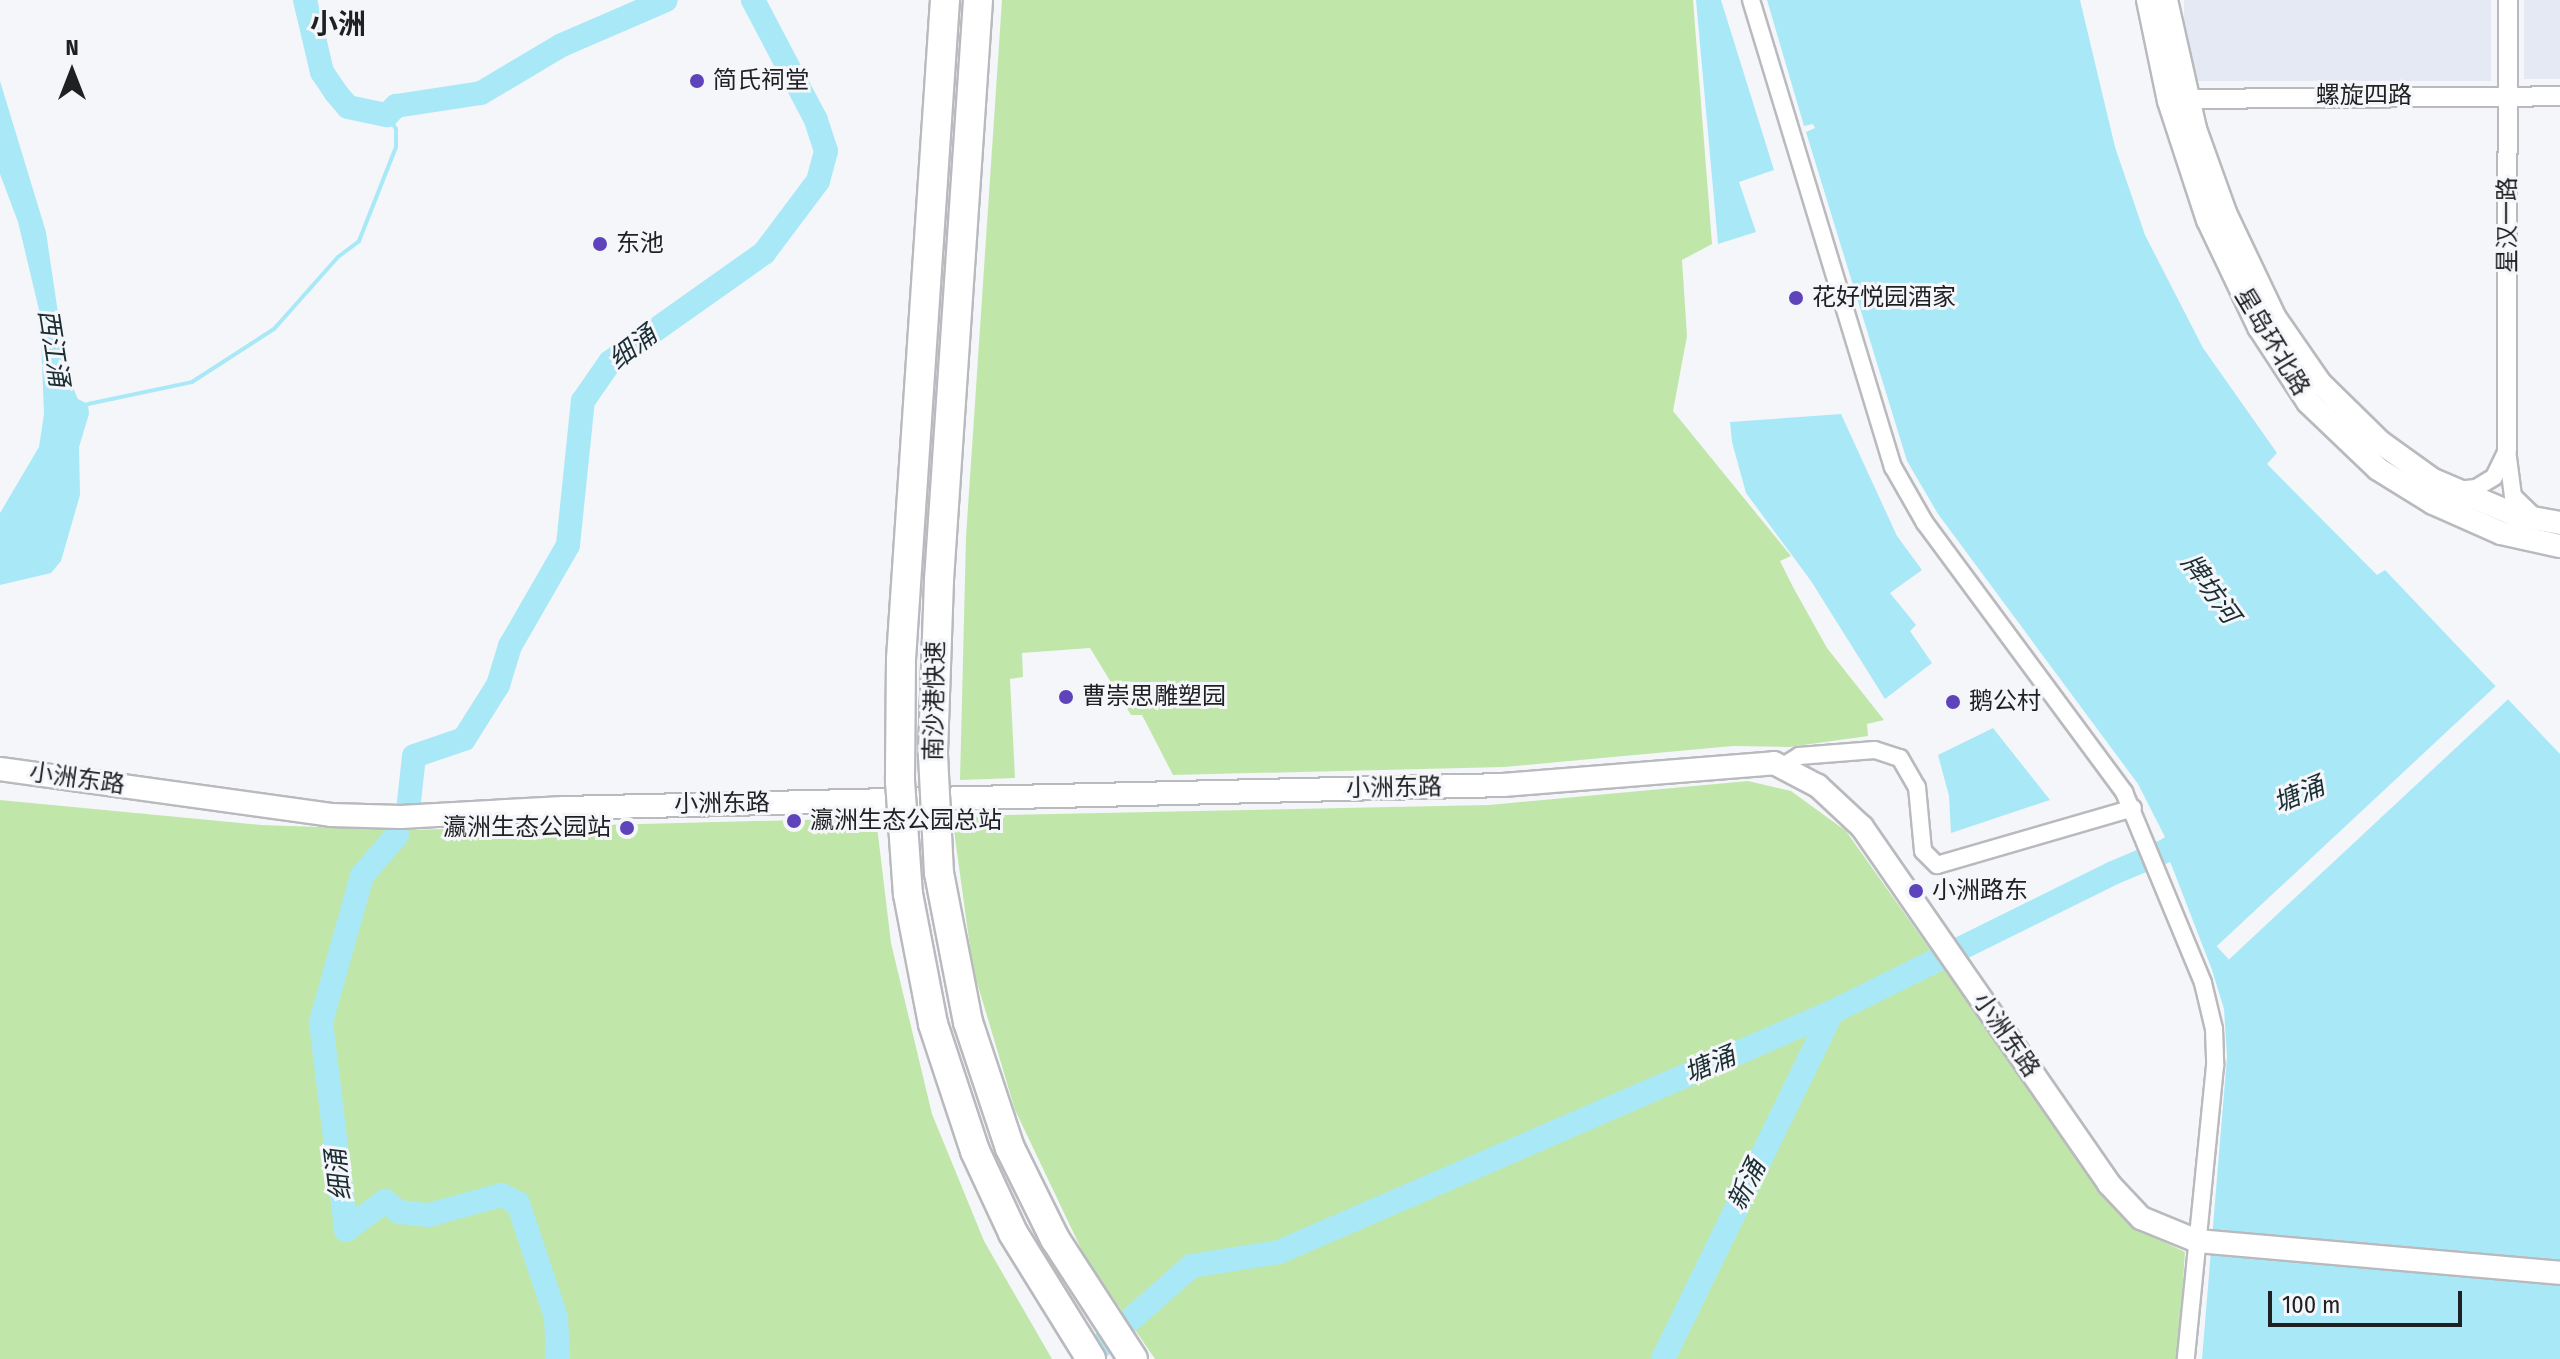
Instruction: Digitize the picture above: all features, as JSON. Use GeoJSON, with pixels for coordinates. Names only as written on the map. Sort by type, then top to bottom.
{"type":"FeatureCollection","features":[{"type":"Feature","properties":{"kind":"highway","name":"南沙港快速"},"geometry":{"type":"LineString","coordinates":[[945,0],[902,629],[900,781],[906,870],[922,978],[960,1112],[1013,1233],[1091,1359]]}},
{"type":"Feature","properties":{"kind":"highway","name":"南沙港快速"},"geometry":{"type":"LineString","coordinates":[[978,0],[938,595],[933,755],[939,873],[968,1022],[1010,1148],[1055,1239],[1133,1359]]}},
{"type":"Feature","properties":{"kind":"main road","name":"星岛环北路"},"geometry":{"type":"LineString","coordinates":[[2148,0],[2223,256],[2259,327],[2308,402],[2353,448],[2405,488],[2501,533],[2560,546]]}},
{"type":"Feature","properties":{"kind":"main road","name":"星岛环北路"},"geometry":{"type":"LineString","coordinates":[[2166,0],[2178,99],[2259,288],[2298,353],[2344,411],[2410,466],[2455,491],[2549,522]]}},
{"type":"Feature","properties":{"kind":"main road","name":"小洲东路"},"geometry":{"type":"LineString","coordinates":[[0,769],[331,815],[418,817],[564,808],[1503,785],[1739,762],[1783,766],[1809,779],[1851,814],[2124,1203],[2159,1229],[2204,1241],[2560,1273]]}},
{"type":"Feature","properties":{"kind":"street"},"geometry":{"type":"LineString","coordinates":[[1751,0],[1897,475],[1925,523],[2104,760],[2133,808],[2197,966],[2214,1029],[2215,1066],[2204,1241],[2186,1359]]}},
{"type":"Feature","properties":{"kind":"street","name":"星汉一路"},"geometry":{"type":"LineString","coordinates":[[2508,0],[2507,450],[2513,496],[2549,522]]}},
{"type":"Feature","properties":{"kind":"street","name":"螺旋四路"},"geometry":{"type":"LineString","coordinates":[[2178,99],[2560,96]]}},
{"type":"Feature","properties":{"kind":"street"},"geometry":{"type":"LineString","coordinates":[[2455,491],[2476,488],[2494,477],[2507,450]]}},
{"type":"Feature","properties":{"kind":"street"},"geometry":{"type":"LineString","coordinates":[[1783,766],[1799,756],[1875,750],[1900,758],[1917,787],[1923,851],[1937,865],[2133,808]]}},
{"type":"Feature","properties":{"kind":"shaded area"},"geometry":{"type":"Polygon","coordinates":[[[2184,0],[2491,0],[2491,81],[2184,81],[2184,0]]]}},
{"type":"Feature","properties":{"kind":"shaded area"},"geometry":{"type":"Polygon","coordinates":[[[2524,0],[2560,0],[2560,79],[2524,79],[2524,0]]]}},
{"type":"Feature","properties":{"kind":"green space"},"geometry":{"type":"Polygon","coordinates":[[[1002,0],[1693,0],[1712,244],[1682,260],[1687,336],[1673,411],[1791,556],[1780,561],[1827,648],[1884,720],[1867,724],[1868,736],[1789,747],[1733,746],[1504,767],[1173,775],[1142,715],[1131,715],[1090,648],[1022,653],[1023,677],[1010,679],[1015,778],[960,780],[966,537],[1002,0]]]}},
{"type":"Feature","properties":{"kind":"green space"},"geometry":{"type":"Polygon","coordinates":[[[1748,781],[1791,791],[1846,831],[2102,1192],[2143,1232],[2185,1252],[2178,1359],[1155,1359],[1085,1257],[1015,1110],[973,969],[952,816],[1489,805],[1748,781]]]}},
{"type":"Feature","properties":{"kind":"green space"},"geometry":{"type":"Polygon","coordinates":[[[0,800],[261,825],[407,830],[876,818],[891,943],[932,1114],[984,1241],[1052,1359],[0,1359],[0,800]]]}},
{"type":"Feature","properties":{"kind":"water"},"geometry":{"type":"Polygon","coordinates":[[[1696,0],[1721,0],[1774,170],[1739,182],[1756,232],[1718,244],[1696,0]]]}},
{"type":"Feature","properties":{"kind":"water","name":"牌坊河"},"geometry":{"type":"Polygon","coordinates":[[[1767,0],[2080,0],[2115,147],[2145,235],[2203,348],[2277,453],[2267,464],[2377,575],[2385,570],[2560,754],[2560,1359],[2202,1359],[2227,1057],[2224,1009],[2212,970],[2166,851],[2137,856],[2165,837],[2138,784],[1938,514],[1907,461],[1806,132],[1815,128],[1813,124],[1804,126],[1767,0]]]}},
{"type":"Feature","properties":{"kind":"water","name":"西江涌"},"geometry":{"type":"Polygon","coordinates":[[[0,81],[46,232],[67,374],[78,399],[88,404],[89,414],[79,447],[80,495],[61,561],[51,573],[0,585],[0,513],[39,447],[44,414],[40,314],[18,222],[0,174],[0,81]]]}},
{"type":"Feature","properties":{"kind":"water"},"geometry":{"type":"Polygon","coordinates":[[[1841,414],[1897,536],[1922,570],[1890,593],[1916,625],[1910,631],[1932,663],[1885,699],[1811,581],[1746,493],[1732,442],[1730,422],[1841,414]]]}},
{"type":"Feature","properties":{"kind":"water"},"geometry":{"type":"Polygon","coordinates":[[[1993,728],[2050,800],[1951,833],[1949,796],[1938,755],[1993,728]]]}},
{"type":"Feature","properties":{"kind":"pier"},"geometry":{"type":"Polygon","coordinates":[[[2499,683],[2511,696],[2229,959],[2217,946],[2499,683]]]}},
{"type":"Feature","properties":{"kind":"waterway"},"geometry":{"type":"LineString","coordinates":[[305,0],[322,72],[336,93],[348,107],[387,115],[396,106],[481,93],[562,45],[666,0]]}},
{"type":"Feature","properties":{"kind":"waterway","name":"细涌"},"geometry":{"type":"LineString","coordinates":[[408,811],[414,756],[464,739],[498,685],[510,646],[568,545],[583,401],[610,362],[764,253],[818,181],[826,151],[816,120],[753,0]]}},
{"type":"Feature","properties":{"kind":"waterway"},"geometry":{"type":"LineString","coordinates":[[88,404],[192,382],[274,329],[338,257],[359,241],[396,147],[396,129],[387,115]]}},
{"type":"Feature","properties":{"kind":"waterway","name":"细涌"},"geometry":{"type":"LineString","coordinates":[[397,835],[362,876],[321,1022],[346,1230],[385,1201],[399,1212],[429,1215],[501,1195],[518,1203],[556,1317],[558,1359]]}},
{"type":"Feature","properties":{"kind":"waterway","name":"塘涌"},"geometry":{"type":"LineString","coordinates":[[1086,1359],[1191,1266],[1279,1252],[1832,1012],[2113,873],[2194,839]]}},
{"type":"Feature","properties":{"kind":"waterway","name":"新涌"},"geometry":{"type":"LineString","coordinates":[[1663,1359],[1832,1012]]}},
{"type":"Feature","properties":{"kind":"place","name":"简氏祠堂"},"geometry":{"type":"Point","coordinates":[697,81]}},
{"type":"Feature","properties":{"kind":"place","name":"东池"},"geometry":{"type":"Point","coordinates":[600,244]}},
{"type":"Feature","properties":{"kind":"place","name":"花好悦园酒家"},"geometry":{"type":"Point","coordinates":[1796,298]}},
{"type":"Feature","properties":{"kind":"place","name":"曹崇思雕塑园"},"geometry":{"type":"Point","coordinates":[1066,697]}},
{"type":"Feature","properties":{"kind":"place","name":"鹅公村"},"geometry":{"type":"Point","coordinates":[1953,702]}},
{"type":"Feature","properties":{"kind":"place","name":"瀛洲生态公园总站"},"geometry":{"type":"Point","coordinates":[794,821]}},
{"type":"Feature","properties":{"kind":"place","name":"瀛洲生态公园站"},"geometry":{"type":"Point","coordinates":[627,828]}},
{"type":"Feature","properties":{"kind":"place","name":"小洲路东"},"geometry":{"type":"Point","coordinates":[1916,891]}},
{"type":"Feature","properties":{"kind":"district","name":"小洲"},"geometry":{"type":"Point","coordinates":[338,25]}}]}
